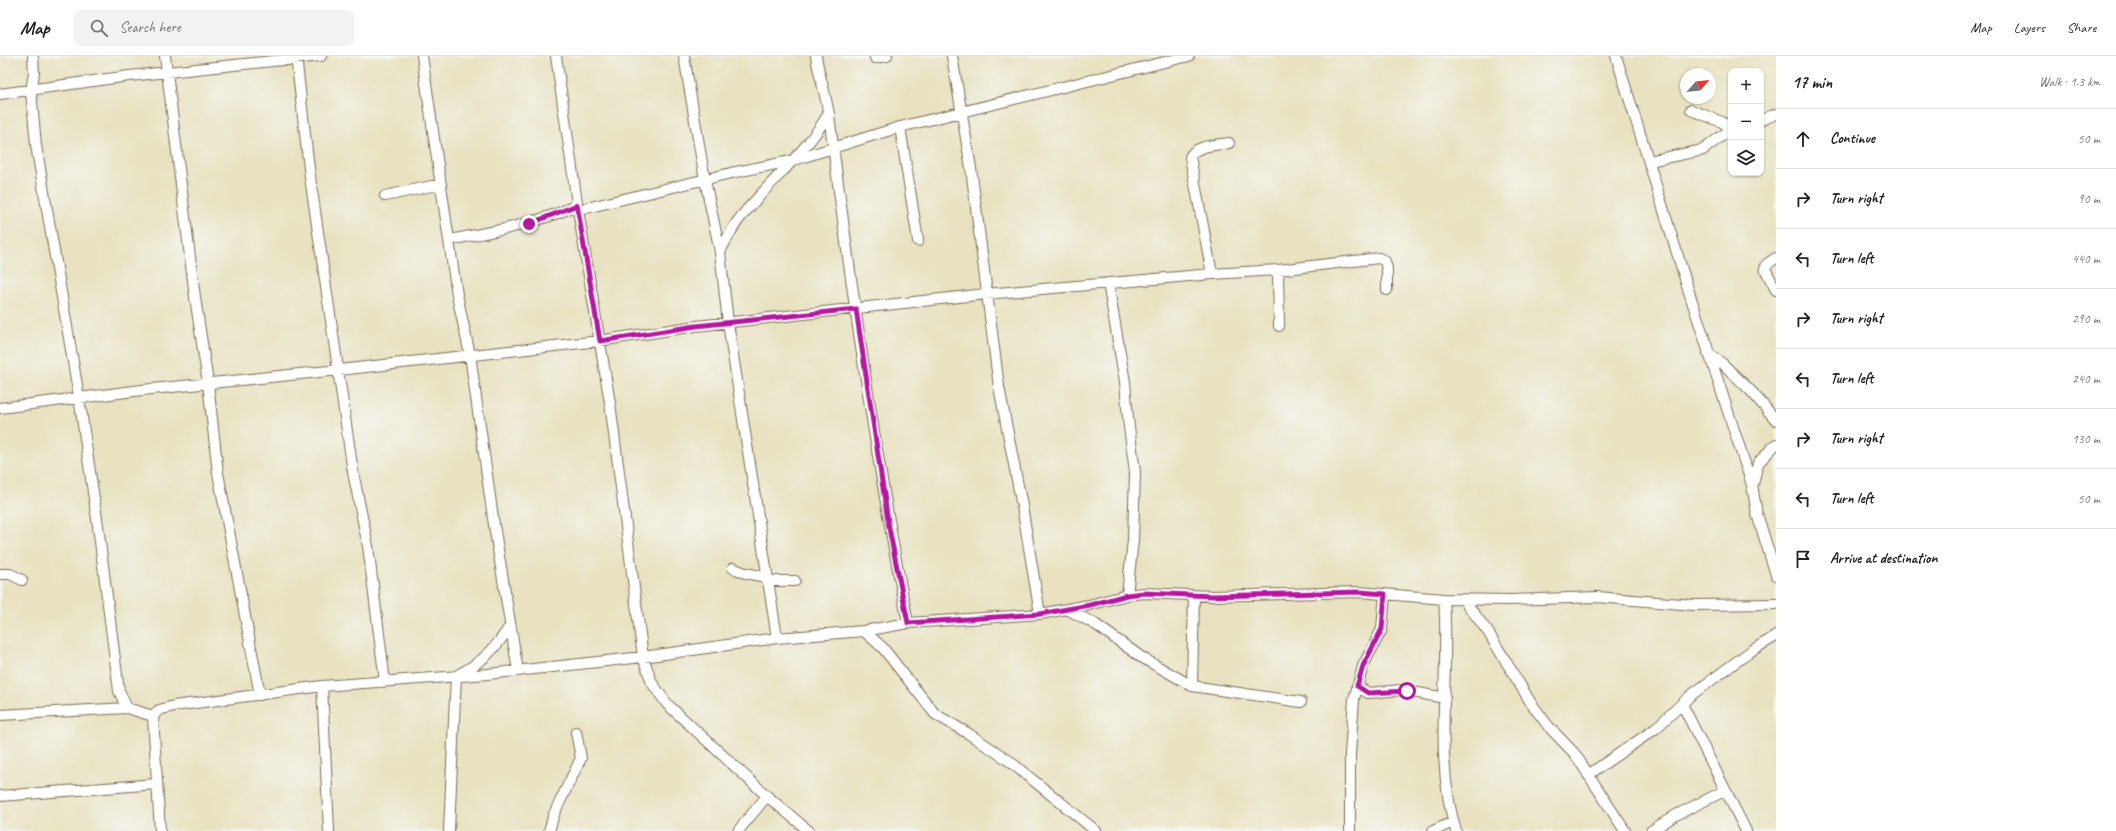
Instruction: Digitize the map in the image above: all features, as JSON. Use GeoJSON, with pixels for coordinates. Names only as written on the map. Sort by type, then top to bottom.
{"type":"FeatureCollection","features":[{"type":"Feature","properties":{"kind":"street"},"geometry":{"type":"LineString","coordinates":[[33,56],[34,74],[31,91],[36,145],[79,397],[98,526],[119,691],[127,708]]}},
{"type":"Feature","properties":{"kind":"street"},"geometry":{"type":"LineString","coordinates":[[165,56],[195,297],[208,383],[218,474],[260,695]]}},
{"type":"Feature","properties":{"kind":"street"},"geometry":{"type":"LineString","coordinates":[[0,94],[31,91],[129,76],[167,73],[296,57],[321,56]]}},
{"type":"Feature","properties":{"kind":"street"},"geometry":{"type":"LineString","coordinates":[[422,56],[457,295],[470,355],[518,671]]}},
{"type":"Feature","properties":{"kind":"street"},"geometry":{"type":"LineString","coordinates":[[556,56],[577,208],[600,341],[644,657],[648,674],[658,694],[767,796],[809,831]]}},
{"type":"Feature","properties":{"kind":"street"},"geometry":{"type":"LineString","coordinates":[[684,56],[705,180],[720,252],[728,323],[777,638]]}},
{"type":"Feature","properties":{"kind":"street"},"geometry":{"type":"LineString","coordinates":[[816,56],[829,113],[832,148],[889,528],[908,623]]}},
{"type":"Feature","properties":{"kind":"street"},"geometry":{"type":"LineString","coordinates":[[875,58],[887,56]]}},
{"type":"Feature","properties":{"kind":"street"},"geometry":{"type":"LineString","coordinates":[[952,56],[971,168],[999,387],[1021,499],[1040,614]]}},
{"type":"Feature","properties":{"kind":"street"},"geometry":{"type":"LineString","coordinates":[[449,240],[497,232],[529,224],[577,208],[792,161],[900,127],[1189,56]]}},
{"type":"Feature","properties":{"kind":"street"},"geometry":{"type":"LineString","coordinates":[[1616,56],[1708,354],[1724,396],[1752,485],[1757,514],[1776,575]]}},
{"type":"Feature","properties":{"kind":"street"},"geometry":{"type":"LineString","coordinates":[[296,57],[310,177],[353,472],[368,546],[385,682]]}},
{"type":"Feature","properties":{"kind":"street"},"geometry":{"type":"LineString","coordinates":[[1691,110],[1722,122],[1728,127]]}},
{"type":"Feature","properties":{"kind":"street"},"geometry":{"type":"LineString","coordinates":[[720,252],[741,217],[816,135],[829,113]]}},
{"type":"Feature","properties":{"kind":"street"},"geometry":{"type":"LineString","coordinates":[[1764,119],[1776,114]]}},
{"type":"Feature","properties":{"kind":"street"},"geometry":{"type":"LineString","coordinates":[[900,127],[918,241]]}},
{"type":"Feature","properties":{"kind":"street"},"geometry":{"type":"LineString","coordinates":[[1649,161],[1703,150],[1728,131]]}},
{"type":"Feature","properties":{"kind":"street"},"geometry":{"type":"LineString","coordinates":[[1212,274],[1190,157],[1198,150],[1229,143]]}},
{"type":"Feature","properties":{"kind":"street"},"geometry":{"type":"LineString","coordinates":[[385,196],[441,184]]}},
{"type":"Feature","properties":{"kind":"street"},"geometry":{"type":"LineString","coordinates":[[1776,258],[1767,264],[1765,269],[1776,290]]}},
{"type":"Feature","properties":{"kind":"street"},"geometry":{"type":"LineString","coordinates":[[0,408],[79,397],[600,341],[728,323],[986,294],[1212,274],[1278,270],[1381,259],[1385,261],[1387,267],[1387,290]]}},
{"type":"Feature","properties":{"kind":"street"},"geometry":{"type":"LineString","coordinates":[[1278,270],[1279,326]]}},
{"type":"Feature","properties":{"kind":"street"},"geometry":{"type":"LineString","coordinates":[[1108,283],[1125,382],[1135,472],[1133,540],[1127,595]]}},
{"type":"Feature","properties":{"kind":"street"},"geometry":{"type":"LineString","coordinates":[[1708,354],[1723,364],[1752,391],[1776,420]]}},
{"type":"Feature","properties":{"kind":"street"},"geometry":{"type":"LineString","coordinates":[[1752,485],[1758,463],[1776,444]]}},
{"type":"Feature","properties":{"kind":"street"},"geometry":{"type":"LineString","coordinates":[[733,568],[744,574],[767,579],[795,581]]}},
{"type":"Feature","properties":{"kind":"street"},"geometry":{"type":"LineString","coordinates":[[0,574],[13,574],[22,580]]}},
{"type":"Feature","properties":{"kind":"street"},"geometry":{"type":"LineString","coordinates":[[160,831],[153,716],[159,710],[174,706],[322,686],[518,671],[644,657],[777,638],[864,631],[908,623],[1040,614],[1127,595],[1163,593],[1194,596],[1360,592],[1444,600],[1597,597],[1694,606],[1776,604]]}},
{"type":"Feature","properties":{"kind":"street"},"geometry":{"type":"LineString","coordinates":[[1350,831],[1350,754],[1354,698],[1363,666],[1382,629],[1385,594]]}},
{"type":"Feature","properties":{"kind":"street"},"geometry":{"type":"LineString","coordinates":[[1192,686],[1194,596]]}},
{"type":"Feature","properties":{"kind":"street"},"geometry":{"type":"LineString","coordinates":[[1433,831],[1454,826],[1444,772],[1444,600]]}},
{"type":"Feature","properties":{"kind":"street"},"geometry":{"type":"LineString","coordinates":[[1464,600],[1488,632],[1531,703],[1549,726],[1567,744],[1625,831]]}},
{"type":"Feature","properties":{"kind":"street"},"geometry":{"type":"LineString","coordinates":[[1067,609],[1095,624],[1141,657],[1192,686],[1301,702]]}},
{"type":"Feature","properties":{"kind":"street"},"geometry":{"type":"LineString","coordinates":[[456,676],[477,664],[490,654],[510,626]]}},
{"type":"Feature","properties":{"kind":"street"},"geometry":{"type":"LineString","coordinates":[[864,631],[883,648],[935,714],[969,734],[1008,760],[1096,831]]}},
{"type":"Feature","properties":{"kind":"street"},"geometry":{"type":"LineString","coordinates":[[1588,775],[1655,729],[1682,704],[1751,651],[1776,636]]}},
{"type":"Feature","properties":{"kind":"street"},"geometry":{"type":"LineString","coordinates":[[449,831],[456,676]]}},
{"type":"Feature","properties":{"kind":"street"},"geometry":{"type":"LineString","coordinates":[[322,686],[329,831]]}},
{"type":"Feature","properties":{"kind":"street"},"geometry":{"type":"LineString","coordinates":[[1357,686],[1368,693],[1402,690],[1445,698]]}},
{"type":"Feature","properties":{"kind":"street"},"geometry":{"type":"LineString","coordinates":[[1682,704],[1724,791],[1746,831]]}},
{"type":"Feature","properties":{"kind":"street"},"geometry":{"type":"LineString","coordinates":[[0,715],[127,708],[153,716]]}},
{"type":"Feature","properties":{"kind":"street"},"geometry":{"type":"LineString","coordinates":[[549,831],[554,814],[581,758],[581,749],[576,732]]}},
{"type":"Feature","properties":{"kind":"street"},"geometry":{"type":"LineString","coordinates":[[0,796],[157,784]]}},
{"type":"Feature","properties":{"kind":"street"},"geometry":{"type":"LineString","coordinates":[[1651,831],[1676,815],[1724,791]]}},
{"type":"Feature","properties":{"kind":"street"},"geometry":{"type":"LineString","coordinates":[[738,831],[767,796]]}},
{"type":"Feature","properties":{"kind":"route"},"geometry":{"type":"LineString","coordinates":[[529,224],[543,220],[577,205],[600,341],[696,326],[856,309],[889,528],[908,623],[1040,614],[1090,605],[1127,595],[1144,593],[1194,596],[1360,592],[1385,594],[1382,629],[1363,666],[1357,686],[1368,693],[1387,693],[1402,690],[1407,691]]}}]}
